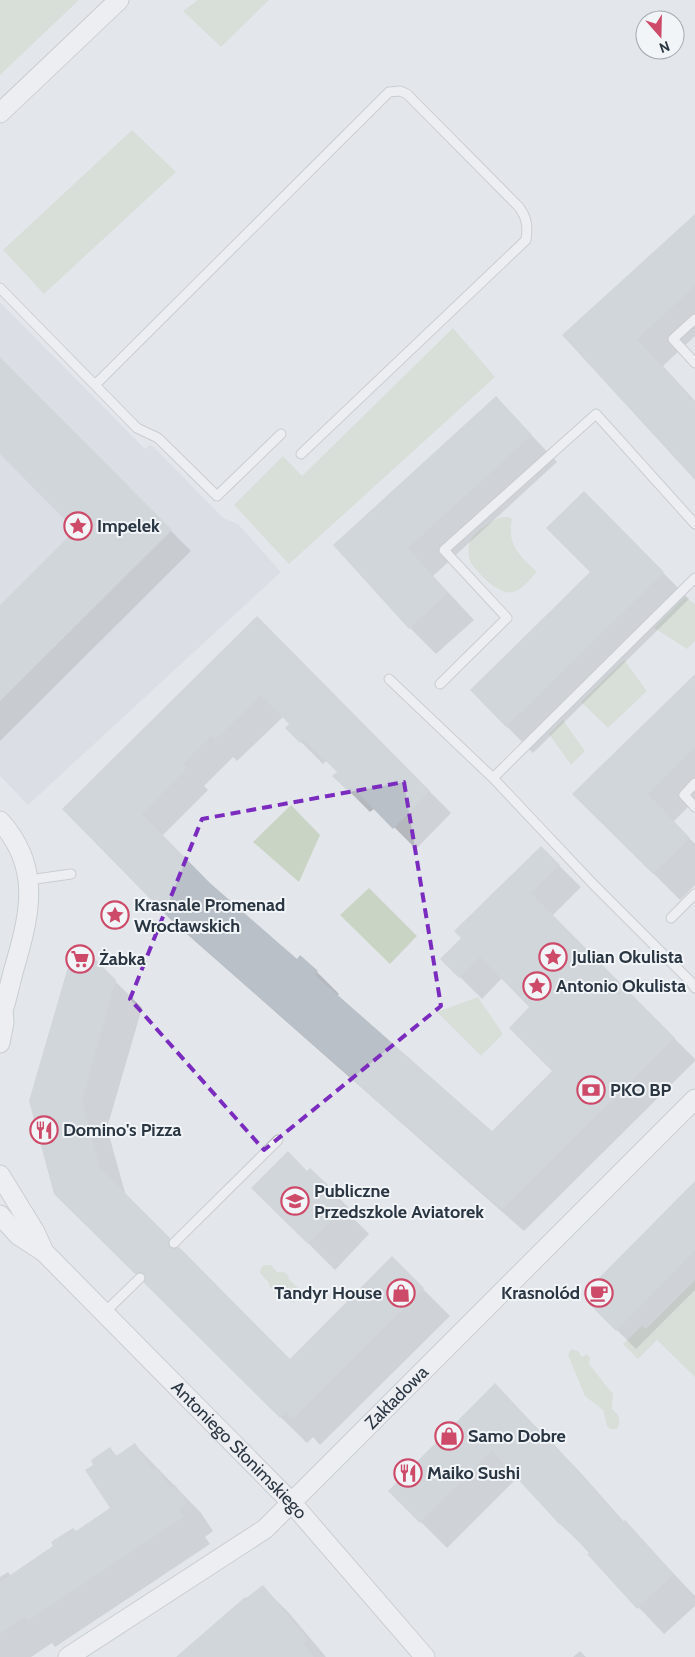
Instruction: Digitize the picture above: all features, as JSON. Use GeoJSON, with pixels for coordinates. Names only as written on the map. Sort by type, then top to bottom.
{"type":"FeatureCollection","features":[{"type":"Feature","properties":{"kind":"street"},"geometry":{"type":"LineString","coordinates":[[0,113],[119,0]]}},
{"type":"Feature","properties":{"kind":"street"},"geometry":{"type":"LineString","coordinates":[[0,821],[19,847],[29,880],[30,897],[26,928],[1,1012],[4,1022],[0,1043]]}},
{"type":"Feature","properties":{"kind":"street","name":"Zakładowa"},"geometry":{"type":"LineString","coordinates":[[73,1656],[262,1532],[695,1099]]}},
{"type":"Feature","properties":{"kind":"street","name":"Antoniego Słonimskiego"},"geometry":{"type":"LineString","coordinates":[[0,1175],[35,1232],[44,1252]]}},
{"type":"Feature","properties":{"kind":"street","name":"Antoniego Słonimskiego"},"geometry":{"type":"LineString","coordinates":[[0,1215],[18,1235],[44,1252],[291,1502],[425,1657]]}},
{"type":"Feature","properties":{"kind":"lane"},"geometry":{"type":"LineString","coordinates":[[95,385],[389,92],[400,91],[407,94],[519,207],[526,216],[528,228],[526,240],[301,454]]}},
{"type":"Feature","properties":{"kind":"lane"},"geometry":{"type":"LineString","coordinates":[[0,288],[137,428],[158,438],[217,496],[281,434]]}},
{"type":"Feature","properties":{"kind":"lane"},"geometry":{"type":"LineString","coordinates":[[695,319],[673,339],[695,363]]}},
{"type":"Feature","properties":{"kind":"lane"},"geometry":{"type":"LineString","coordinates":[[440,684],[507,618],[444,550],[596,414],[694,519]]}},
{"type":"Feature","properties":{"kind":"lane"},"geometry":{"type":"LineString","coordinates":[[493,778],[695,578]]}},
{"type":"Feature","properties":{"kind":"lane"},"geometry":{"type":"LineString","coordinates":[[389,678],[493,778],[695,988]]}},
{"type":"Feature","properties":{"kind":"lane"},"geometry":{"type":"LineString","coordinates":[[695,783],[684,795],[695,807]]}},
{"type":"Feature","properties":{"kind":"lane"},"geometry":{"type":"LineString","coordinates":[[29,880],[71,874]]}},
{"type":"Feature","properties":{"kind":"lane"},"geometry":{"type":"LineString","coordinates":[[671,918],[695,894]]}},
{"type":"Feature","properties":{"kind":"lane"},"geometry":{"type":"LineString","coordinates":[[174,1243],[278,1140]]}},
{"type":"Feature","properties":{"kind":"lane"},"geometry":{"type":"LineString","coordinates":[[104,1313],[140,1278]]}},
{"type":"Feature","properties":{"kind":"highlighted area"},"geometry":{"type":"Polygon","coordinates":[[[404,782],[441,1006],[264,1150],[130,999],[202,819],[404,782]]]}},
{"type":"Feature","properties":{"kind":"shaded area"},"geometry":{"type":"Polygon","coordinates":[[[0,302],[145,449],[150,445],[153,446],[223,518],[238,524],[281,572],[28,805],[0,776],[0,302]]]}},
{"type":"Feature","properties":{"kind":"green space"},"geometry":{"type":"Polygon","coordinates":[[[0,0],[79,0],[0,75],[0,0]]]}},
{"type":"Feature","properties":{"kind":"green space"},"geometry":{"type":"Polygon","coordinates":[[[198,0],[269,0],[221,47],[183,11],[198,0]]]}},
{"type":"Feature","properties":{"kind":"green space"},"geometry":{"type":"Polygon","coordinates":[[[132,130],[176,172],[44,294],[3,250],[132,130]]]}},
{"type":"Feature","properties":{"kind":"green space"},"geometry":{"type":"Polygon","coordinates":[[[453,328],[495,377],[289,564],[234,505],[283,456],[302,476],[453,328]]]}},
{"type":"Feature","properties":{"kind":"green space"},"geometry":{"type":"Polygon","coordinates":[[[508,517],[512,519],[511,536],[516,549],[537,572],[520,589],[513,592],[502,591],[479,573],[470,561],[468,551],[470,541],[478,532],[495,520],[508,517]]]}},
{"type":"Feature","properties":{"kind":"green space"},"geometry":{"type":"Polygon","coordinates":[[[685,597],[695,604],[695,641],[687,649],[654,628],[685,597]]]}},
{"type":"Feature","properties":{"kind":"green space"},"geometry":{"type":"Polygon","coordinates":[[[624,660],[647,691],[608,728],[581,702],[624,660]]]}},
{"type":"Feature","properties":{"kind":"green space"},"geometry":{"type":"Polygon","coordinates":[[[563,720],[585,751],[571,765],[549,734],[563,720]]]}},
{"type":"Feature","properties":{"kind":"green space"},"geometry":{"type":"Polygon","coordinates":[[[291,805],[320,835],[299,882],[253,842],[291,805]]]}},
{"type":"Feature","properties":{"kind":"green space"},"geometry":{"type":"Polygon","coordinates":[[[369,888],[417,936],[390,964],[340,915],[369,888]]]}},
{"type":"Feature","properties":{"kind":"green space"},"geometry":{"type":"Polygon","coordinates":[[[478,997],[503,1034],[481,1056],[437,1012],[478,997]]]}},
{"type":"Feature","properties":{"kind":"green space"},"geometry":{"type":"Polygon","coordinates":[[[264,1265],[271,1265],[277,1272],[284,1272],[289,1276],[288,1278],[300,1290],[300,1297],[295,1302],[286,1299],[281,1300],[269,1286],[269,1283],[260,1273],[264,1265]]]}},
{"type":"Feature","properties":{"kind":"green space"},"geometry":{"type":"Polygon","coordinates":[[[695,1280],[695,1377],[657,1340],[638,1359],[623,1344],[642,1326],[646,1329],[695,1280]]]}},
{"type":"Feature","properties":{"kind":"green space"},"geometry":{"type":"Polygon","coordinates":[[[571,1349],[578,1351],[582,1357],[587,1354],[590,1358],[589,1364],[613,1394],[612,1409],[619,1420],[617,1429],[610,1429],[607,1426],[603,1410],[585,1396],[568,1355],[571,1349]]]}},
{"type":"Feature","properties":{"kind":"building"},"geometry":{"type":"Polygon","coordinates":[[[695,214],[695,286],[637,339],[695,402],[695,480],[562,335],[695,214]]]}},
{"type":"Feature","properties":{"kind":"building"},"geometry":{"type":"Polygon","coordinates":[[[0,357],[172,530],[0,701],[0,605],[75,530],[0,454],[0,357]]]}},
{"type":"Feature","properties":{"kind":"building"},"geometry":{"type":"Polygon","coordinates":[[[496,396],[532,435],[408,548],[448,593],[409,629],[333,545],[496,396]]]}},
{"type":"Feature","properties":{"kind":"building"},"geometry":{"type":"Polygon","coordinates":[[[584,491],[664,572],[506,727],[470,690],[590,572],[546,528],[584,491]]]}},
{"type":"Feature","properties":{"kind":"building"},"geometry":{"type":"Polygon","coordinates":[[[257,616],[430,791],[393,829],[352,787],[348,791],[332,776],[337,772],[304,739],[300,743],[285,728],[289,724],[261,695],[215,740],[211,736],[183,764],[187,768],[142,814],[210,883],[297,959],[300,955],[318,971],[315,975],[492,1131],[552,1071],[509,1028],[529,1007],[480,957],[459,978],[440,959],[461,938],[454,931],[541,846],[560,865],[531,893],[675,1038],[502,1210],[172,921],[62,809],[257,616]]]}},
{"type":"Feature","properties":{"kind":"building"},"geometry":{"type":"Polygon","coordinates":[[[695,674],[695,747],[648,794],[690,838],[653,874],[572,794],[695,674]]]}},
{"type":"Feature","properties":{"kind":"building"},"geometry":{"type":"Polygon","coordinates":[[[83,947],[116,980],[82,1101],[100,1168],[170,1238],[168,1242],[169,1247],[173,1249],[179,1247],[290,1359],[392,1256],[424,1288],[293,1419],[286,1412],[280,1418],[144,1283],[146,1277],[144,1273],[139,1272],[135,1274],[54,1194],[29,1101],[70,960],[83,947]]]}},
{"type":"Feature","properties":{"kind":"building"},"geometry":{"type":"Polygon","coordinates":[[[288,1151],[307,1171],[310,1168],[328,1185],[325,1188],[344,1207],[308,1244],[251,1188],[288,1151]]]}},
{"type":"Feature","properties":{"kind":"building"},"geometry":{"type":"Polygon","coordinates":[[[695,1181],[695,1250],[616,1331],[589,1304],[591,1302],[583,1294],[695,1181]]]}},
{"type":"Feature","properties":{"kind":"building"},"geometry":{"type":"Polygon","coordinates":[[[495,1383],[553,1443],[623,1522],[625,1520],[674,1574],[637,1609],[587,1554],[589,1553],[561,1523],[560,1525],[492,1451],[420,1523],[388,1491],[495,1383]]]}},
{"type":"Feature","properties":{"kind":"building"},"geometry":{"type":"Polygon","coordinates":[[[135,1443],[153,1470],[157,1468],[171,1488],[175,1485],[188,1504],[179,1510],[184,1517],[28,1621],[25,1617],[0,1634],[0,1582],[53,1546],[51,1542],[73,1528],[76,1531],[110,1508],[85,1470],[93,1465],[91,1460],[110,1447],[116,1456],[135,1443]]]}},
{"type":"Feature","properties":{"kind":"building"},"geometry":{"type":"Polygon","coordinates":[[[263,1585],[308,1639],[303,1643],[314,1657],[176,1657],[245,1597],[263,1585]]]}},
{"type":"Feature","properties":{"kind":"place","name":"Impelek"},"geometry":{"type":"Point","coordinates":[78,526]}},
{"type":"Feature","properties":{"kind":"place","name":"Krasnale Promenad Wrocławskich"},"geometry":{"type":"Point","coordinates":[115,915]}},
{"type":"Feature","properties":{"kind":"place","name":"Julian Okulista"},"geometry":{"type":"Point","coordinates":[553,957]}},
{"type":"Feature","properties":{"kind":"place","name":"Żabka"},"geometry":{"type":"Point","coordinates":[80,959]}},
{"type":"Feature","properties":{"kind":"place","name":"Antonio Okulista"},"geometry":{"type":"Point","coordinates":[537,986]}},
{"type":"Feature","properties":{"kind":"place","name":"PKO BP"},"geometry":{"type":"Point","coordinates":[591,1090]}},
{"type":"Feature","properties":{"kind":"place","name":"Domino's Pizza"},"geometry":{"type":"Point","coordinates":[44,1130]}},
{"type":"Feature","properties":{"kind":"place","name":"Publiczne Przedszkole Aviatorek"},"geometry":{"type":"Point","coordinates":[295,1201]}},
{"type":"Feature","properties":{"kind":"place","name":"Tandyr House"},"geometry":{"type":"Point","coordinates":[401,1293]}},
{"type":"Feature","properties":{"kind":"place","name":"Krasnolód"},"geometry":{"type":"Point","coordinates":[599,1293]}},
{"type":"Feature","properties":{"kind":"place","name":"Samo Dobre"},"geometry":{"type":"Point","coordinates":[449,1436]}},
{"type":"Feature","properties":{"kind":"place","name":"Maiko Sushi"},"geometry":{"type":"Point","coordinates":[408,1473]}}]}
